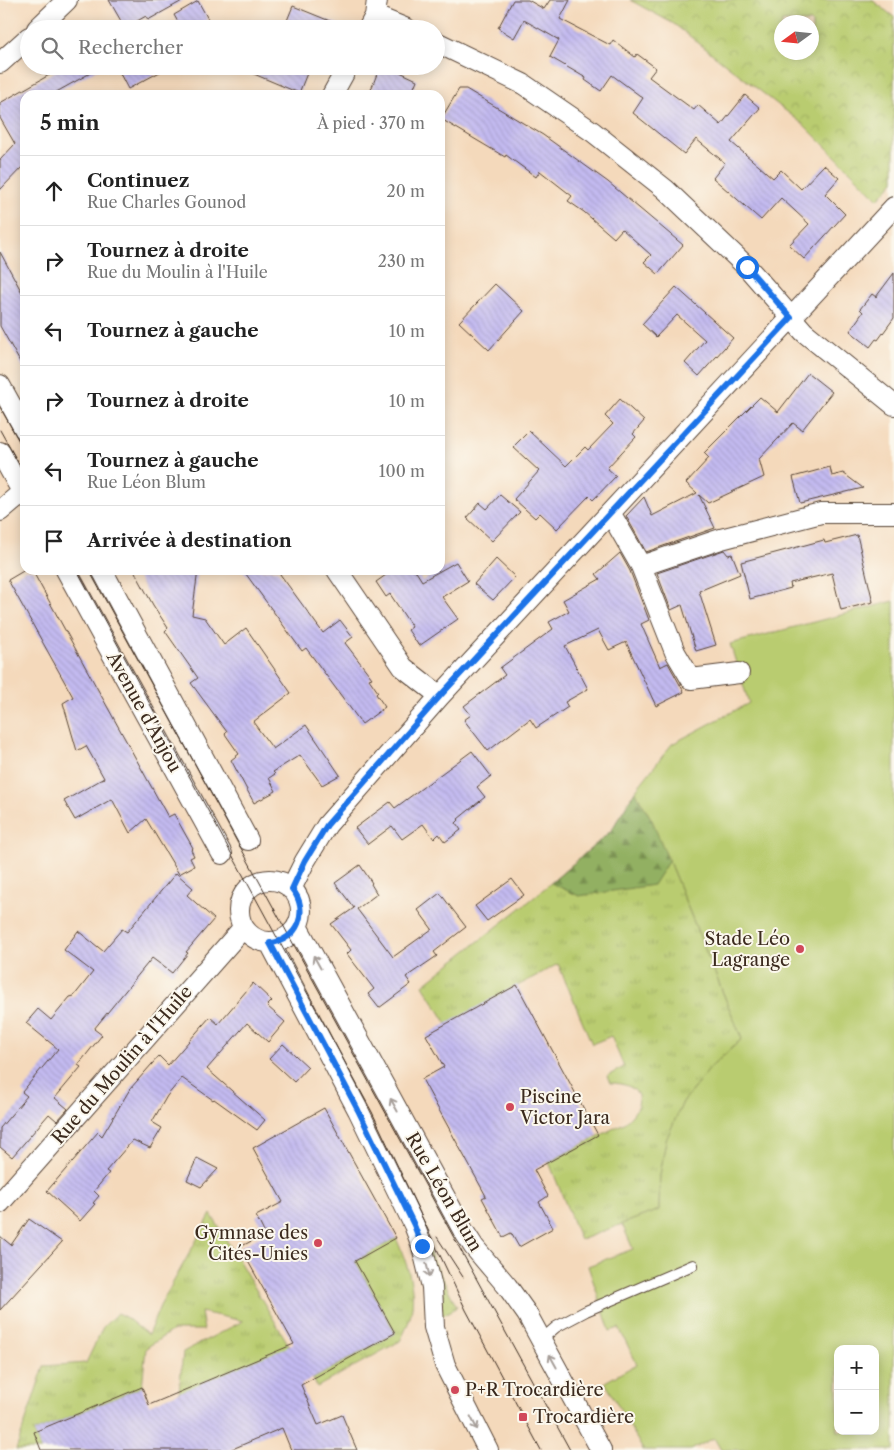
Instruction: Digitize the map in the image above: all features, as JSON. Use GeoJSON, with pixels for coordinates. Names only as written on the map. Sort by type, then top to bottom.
{"type":"FeatureCollection","features":[{"type":"Feature","properties":{"kind":"street"},"geometry":{"type":"LineString","coordinates":[[46,20],[67,0]]}},
{"type":"Feature","properties":{"kind":"street"},"geometry":{"type":"LineString","coordinates":[[373,15],[386,20]]}},
{"type":"Feature","properties":{"kind":"street"},"geometry":{"type":"LineString","coordinates":[[0,63],[20,45]]}},
{"type":"Feature","properties":{"kind":"street"},"geometry":{"type":"LineString","coordinates":[[445,46],[523,84],[593,132],[665,189],[747,267],[804,332],[894,405]]}},
{"type":"Feature","properties":{"kind":"street"},"geometry":{"type":"LineString","coordinates":[[335,90],[343,75]]}},
{"type":"Feature","properties":{"kind":"street"},"geometry":{"type":"LineString","coordinates":[[292,889],[305,861],[327,825],[440,696],[894,207]]}},
{"type":"Feature","properties":{"kind":"street"},"geometry":{"type":"LineString","coordinates":[[0,385],[20,421]]}},
{"type":"Feature","properties":{"kind":"street"},"geometry":{"type":"LineString","coordinates":[[0,452],[20,486]]}},
{"type":"Feature","properties":{"kind":"street"},"geometry":{"type":"LineString","coordinates":[[0,511],[20,496]]}},
{"type":"Feature","properties":{"kind":"street"},"geometry":{"type":"LineString","coordinates":[[641,566],[721,539],[821,513],[894,513]]}},
{"type":"Feature","properties":{"kind":"street"},"geometry":{"type":"LineString","coordinates":[[610,514],[641,566],[674,652],[690,679],[739,672]]}},
{"type":"Feature","properties":{"kind":"street","name":"Avenue d'Anjou"},"geometry":{"type":"LineString","coordinates":[[69,575],[222,854]]}},
{"type":"Feature","properties":{"kind":"street","name":"Avenue d'Anjou"},"geometry":{"type":"LineString","coordinates":[[105,575],[248,840]]}},
{"type":"Feature","properties":{"kind":"street"},"geometry":{"type":"LineString","coordinates":[[340,575],[403,667],[440,696]]}},
{"type":"Feature","properties":{"kind":"street"},"geometry":{"type":"LineString","coordinates":[[273,880],[283,883],[292,889],[301,906],[297,926],[285,939],[270,943],[255,939],[244,928],[239,918],[239,908],[243,896],[249,888],[260,882],[273,880]]}},
{"type":"Feature","properties":{"kind":"street","name":"Rue Léon Blum"},"geometry":{"type":"LineString","coordinates":[[297,926],[463,1230],[474,1247],[507,1286],[527,1314],[601,1450]]}},
{"type":"Feature","properties":{"kind":"street","name":"Rue du Moulin à l'Huile"},"geometry":{"type":"LineString","coordinates":[[0,1203],[244,928]]}},
{"type":"Feature","properties":{"kind":"street","name":"Rue Léon Blum"},"geometry":{"type":"LineString","coordinates":[[270,943],[358,1110],[414,1225],[422,1246],[432,1287],[434,1327],[445,1365],[488,1450]]}},
{"type":"Feature","properties":{"kind":"lane"},"geometry":{"type":"LineString","coordinates":[[541,1340],[556,1327],[586,1311],[693,1265]]}},
{"type":"Feature","properties":{"kind":"green space"},"geometry":{"type":"Polygon","coordinates":[[[630,0],[872,0],[894,17],[894,181],[878,199],[804,125],[674,24],[630,0]]]}},
{"type":"Feature","properties":{"kind":"green space","name":"Stade Léo Lagrange"},"geometry":{"type":"Polygon","coordinates":[[[894,601],[894,1450],[721,1450],[714,1438],[691,1450],[643,1450],[605,1382],[637,1364],[619,1328],[610,1331],[588,1266],[633,1249],[622,1224],[659,1210],[660,1176],[666,1140],[683,1102],[712,1066],[742,1039],[652,820],[635,791],[672,744],[749,703],[730,644],[894,601]]]}},
{"type":"Feature","properties":{"kind":"green space"},"geometry":{"type":"Polygon","coordinates":[[[635,791],[652,820],[742,1039],[712,1066],[683,1102],[666,1141],[660,1176],[659,1210],[580,1240],[549,1162],[624,1123],[632,1116],[636,1109],[639,1102],[635,1091],[621,1084],[610,1083],[607,1076],[624,1067],[611,1036],[592,1044],[558,964],[447,1024],[423,985],[532,899],[611,831],[635,791]]]}},
{"type":"Feature","properties":{"kind":"green space"},"geometry":{"type":"Polygon","coordinates":[[[635,791],[652,820],[669,860],[653,885],[579,896],[551,883],[611,831],[635,791]]]}},
{"type":"Feature","properties":{"kind":"green space"},"geometry":{"type":"Polygon","coordinates":[[[211,1214],[290,1347],[179,1393],[183,1352],[243,1321],[201,1312],[204,1330],[173,1330],[146,1348],[142,1387],[34,1432],[41,1450],[16,1450],[44,1366],[86,1363],[103,1327],[117,1313],[127,1318],[148,1335],[160,1306],[211,1214]]]}},
{"type":"Feature","properties":{"kind":"green space"},"geometry":{"type":"Polygon","coordinates":[[[396,1238],[403,1254],[413,1299],[406,1329],[400,1341],[317,1387],[313,1379],[395,1333],[355,1261],[396,1238]]]}},
{"type":"Feature","properties":{"kind":"green space"},"geometry":{"type":"Polygon","coordinates":[[[425,1244],[457,1307],[438,1318],[425,1244]]]}},
{"type":"Feature","properties":{"kind":"building"},"geometry":{"type":"Polygon","coordinates":[[[109,0],[184,0],[148,20],[146,16],[139,20],[120,20],[109,0]]]}},
{"type":"Feature","properties":{"kind":"building"},"geometry":{"type":"Polygon","coordinates":[[[513,0],[528,0],[544,9],[550,0],[570,0],[560,19],[610,45],[613,40],[635,57],[637,54],[656,68],[649,77],[694,110],[698,105],[721,125],[745,95],[760,108],[731,142],[773,178],[781,170],[801,189],[824,165],[839,178],[825,194],[845,214],[804,259],[789,245],[809,224],[781,198],[761,220],[713,178],[725,163],[696,139],[684,154],[633,113],[643,98],[612,75],[601,91],[585,80],[586,78],[550,57],[559,40],[524,20],[514,38],[498,28],[513,0]]]}},
{"type":"Feature","properties":{"kind":"building"},"geometry":{"type":"Polygon","coordinates":[[[198,1],[208,19],[177,20],[174,15],[198,1]]]}},
{"type":"Feature","properties":{"kind":"building"},"geometry":{"type":"Polygon","coordinates":[[[293,6],[327,20],[287,20],[293,6]]]}},
{"type":"Feature","properties":{"kind":"building"},"geometry":{"type":"Polygon","coordinates":[[[49,75],[87,75],[60,90],[23,90],[49,75]]]}},
{"type":"Feature","properties":{"kind":"building"},"geometry":{"type":"Polygon","coordinates":[[[121,75],[154,75],[128,89],[121,75]]]}},
{"type":"Feature","properties":{"kind":"building"},"geometry":{"type":"Polygon","coordinates":[[[256,75],[306,75],[300,90],[292,90],[256,75]]]}},
{"type":"Feature","properties":{"kind":"building"},"geometry":{"type":"Polygon","coordinates":[[[377,75],[406,75],[417,80],[413,90],[371,90],[377,75]]]}},
{"type":"Feature","properties":{"kind":"building"},"geometry":{"type":"Polygon","coordinates":[[[459,89],[466,89],[543,135],[608,182],[683,245],[658,274],[644,262],[651,255],[622,229],[614,238],[568,201],[572,196],[540,171],[536,177],[506,155],[505,157],[445,121],[445,112],[459,89]]]}},
{"type":"Feature","properties":{"kind":"building"},"geometry":{"type":"Polygon","coordinates":[[[20,92],[20,169],[0,190],[0,160],[15,144],[0,118],[0,103],[20,92]]]}},
{"type":"Feature","properties":{"kind":"building"},"geometry":{"type":"Polygon","coordinates":[[[0,252],[20,289],[20,362],[0,326],[0,252]]]}},
{"type":"Feature","properties":{"kind":"building"},"geometry":{"type":"Polygon","coordinates":[[[894,273],[894,318],[878,340],[876,339],[870,347],[850,331],[863,312],[860,309],[872,294],[876,297],[894,273]]]}},
{"type":"Feature","properties":{"kind":"building"},"geometry":{"type":"Polygon","coordinates":[[[495,284],[524,311],[489,350],[459,322],[495,284]]]}},
{"type":"Feature","properties":{"kind":"building"},"geometry":{"type":"Polygon","coordinates":[[[676,287],[733,338],[699,376],[685,363],[705,340],[677,315],[656,337],[642,324],[676,287]]]}},
{"type":"Feature","properties":{"kind":"building"},"geometry":{"type":"Polygon","coordinates":[[[808,373],[832,392],[802,430],[793,423],[759,459],[764,477],[708,503],[699,495],[715,528],[646,552],[626,516],[644,497],[652,516],[697,493],[686,483],[709,458],[704,453],[760,397],[778,412],[808,373]]]}},
{"type":"Feature","properties":{"kind":"building"},"geometry":{"type":"Polygon","coordinates":[[[620,399],[644,421],[633,434],[636,437],[607,468],[616,476],[593,500],[589,496],[557,529],[540,513],[535,518],[514,499],[539,471],[513,447],[529,431],[566,466],[585,447],[588,450],[613,424],[605,416],[620,399]]]}},
{"type":"Feature","properties":{"kind":"building"},"geometry":{"type":"Polygon","coordinates":[[[830,467],[832,476],[843,473],[863,488],[800,503],[793,477],[830,467]]]}},
{"type":"Feature","properties":{"kind":"building"},"geometry":{"type":"Polygon","coordinates":[[[500,495],[520,512],[492,541],[467,518],[480,503],[487,509],[500,495]]]}},
{"type":"Feature","properties":{"kind":"building"},"geometry":{"type":"Polygon","coordinates":[[[857,535],[873,602],[841,610],[832,573],[790,583],[791,588],[750,599],[741,562],[824,540],[825,543],[857,535]]]}},
{"type":"Feature","properties":{"kind":"building"},"geometry":{"type":"Polygon","coordinates":[[[724,550],[728,555],[732,554],[740,574],[699,591],[716,645],[696,651],[682,605],[671,610],[657,573],[724,550]]]}},
{"type":"Feature","properties":{"kind":"building"},"geometry":{"type":"Polygon","coordinates":[[[620,553],[630,571],[649,620],[641,624],[660,667],[668,663],[684,692],[656,706],[626,642],[609,650],[598,630],[565,646],[588,689],[565,702],[568,707],[536,728],[530,719],[488,751],[464,720],[471,715],[464,706],[505,675],[500,668],[553,629],[549,622],[569,611],[563,600],[600,579],[596,574],[620,553]]]}},
{"type":"Feature","properties":{"kind":"building"},"geometry":{"type":"Polygon","coordinates":[[[496,559],[515,577],[493,600],[474,584],[496,559]]]}},
{"type":"Feature","properties":{"kind":"building"},"geometry":{"type":"Polygon","coordinates":[[[456,562],[468,581],[442,597],[458,619],[419,646],[408,630],[412,627],[390,594],[386,597],[376,582],[386,575],[418,575],[422,581],[433,575],[445,575],[445,568],[456,562]]]}},
{"type":"Feature","properties":{"kind":"building"},"geometry":{"type":"Polygon","coordinates":[[[20,573],[20,575],[35,575],[168,817],[174,814],[193,848],[191,850],[194,856],[190,858],[194,866],[179,874],[146,819],[130,833],[112,799],[75,820],[64,801],[104,778],[86,746],[77,751],[63,703],[73,697],[8,580],[20,573]]]}},
{"type":"Feature","properties":{"kind":"building"},"geometry":{"type":"Polygon","coordinates":[[[137,575],[197,575],[192,615],[205,618],[224,645],[246,628],[291,693],[253,722],[273,749],[306,725],[340,775],[322,785],[300,755],[273,772],[275,774],[269,778],[276,791],[254,803],[231,760],[239,754],[225,734],[227,732],[191,683],[198,678],[165,631],[168,628],[137,575]]]}},
{"type":"Feature","properties":{"kind":"building"},"geometry":{"type":"Polygon","coordinates":[[[247,575],[281,575],[323,633],[340,620],[353,637],[345,643],[372,678],[369,679],[385,707],[362,724],[306,648],[302,651],[247,575]]]}},
{"type":"Feature","properties":{"kind":"building"},"geometry":{"type":"Polygon","coordinates":[[[472,751],[491,776],[477,787],[485,797],[458,819],[456,823],[461,830],[445,842],[439,834],[434,839],[423,824],[402,839],[392,826],[368,844],[355,828],[390,802],[395,808],[472,751]]]}},
{"type":"Feature","properties":{"kind":"building"},"geometry":{"type":"Polygon","coordinates":[[[360,865],[377,894],[357,909],[393,957],[432,929],[418,910],[440,893],[466,927],[434,952],[437,956],[406,977],[411,984],[379,1008],[368,994],[374,989],[347,954],[351,950],[331,924],[354,908],[335,883],[360,865]]]}},
{"type":"Feature","properties":{"kind":"building"},"geometry":{"type":"Polygon","coordinates":[[[176,873],[193,888],[187,895],[214,919],[186,952],[188,953],[172,973],[152,958],[94,1029],[102,1035],[78,1065],[81,1067],[55,1098],[68,1109],[57,1121],[49,1114],[12,1157],[0,1147],[0,1128],[27,1096],[22,1092],[58,1049],[26,1023],[38,1009],[51,1020],[70,997],[74,996],[93,972],[64,950],[78,931],[103,951],[122,929],[127,932],[176,873]]]}},
{"type":"Feature","properties":{"kind":"building"},"geometry":{"type":"Polygon","coordinates":[[[512,879],[524,895],[487,921],[475,906],[512,879]]]}},
{"type":"Feature","properties":{"kind":"building"},"geometry":{"type":"Polygon","coordinates":[[[253,983],[272,1001],[267,1006],[285,1022],[268,1042],[247,1023],[207,1069],[265,1120],[257,1130],[182,1078],[167,1096],[152,1122],[162,1128],[150,1148],[133,1140],[106,1171],[109,1173],[94,1191],[99,1196],[93,1203],[95,1204],[80,1221],[47,1191],[98,1132],[102,1136],[130,1089],[159,1056],[168,1065],[210,1017],[218,1024],[253,983]]]}},
{"type":"Feature","properties":{"kind":"building","name":"Piscine Victor Jara"},"geometry":{"type":"Polygon","coordinates":[[[517,985],[598,1135],[534,1170],[548,1196],[539,1202],[553,1228],[519,1247],[511,1233],[503,1237],[482,1198],[486,1196],[422,1079],[444,1067],[426,1035],[517,985]]]}},
{"type":"Feature","properties":{"kind":"building"},"geometry":{"type":"Polygon","coordinates":[[[283,1044],[308,1067],[294,1082],[269,1059],[283,1044]]]}},
{"type":"Feature","properties":{"kind":"building"},"geometry":{"type":"Polygon","coordinates":[[[324,1108],[396,1238],[355,1261],[395,1333],[301,1385],[318,1425],[342,1415],[357,1450],[291,1450],[282,1428],[230,1450],[41,1450],[34,1432],[142,1387],[149,1405],[294,1344],[240,1247],[265,1234],[256,1216],[283,1202],[253,1148],[324,1108]]]}},
{"type":"Feature","properties":{"kind":"building"},"geometry":{"type":"Polygon","coordinates":[[[197,1158],[218,1169],[201,1187],[187,1180],[197,1158]]]}},
{"type":"Feature","properties":{"kind":"building"},"geometry":{"type":"Polygon","coordinates":[[[29,1219],[62,1242],[0,1310],[0,1236],[11,1245],[29,1219]]]}},
{"type":"Feature","properties":{"kind":"tram line"},"geometry":{"type":"LineString","coordinates":[[0,407],[20,443]]}},
{"type":"Feature","properties":{"kind":"tram line"},"geometry":{"type":"LineString","coordinates":[[0,430],[20,466]]}},
{"type":"Feature","properties":{"kind":"tram line"},"geometry":{"type":"LineString","coordinates":[[80,575],[372,1112],[466,1310],[541,1450]]}},
{"type":"Feature","properties":{"kind":"tram line"},"geometry":{"type":"LineString","coordinates":[[92,575],[570,1450]]}},
{"type":"Feature","properties":{"kind":"tram line"},"geometry":{"type":"LineString","coordinates":[[437,1237],[463,1277]]}},
{"type":"Feature","properties":{"kind":"place","name":"Stade Léo Lagrange"},"geometry":{"type":"Point","coordinates":[800,949]}},
{"type":"Feature","properties":{"kind":"place","name":"Piscine Victor Jara"},"geometry":{"type":"Point","coordinates":[510,1107]}},
{"type":"Feature","properties":{"kind":"place","name":"Gymnase des Cités-Unies"},"geometry":{"type":"Point","coordinates":[318,1243]}},
{"type":"Feature","properties":{"kind":"place","name":"P+R Trocardière"},"geometry":{"type":"Point","coordinates":[455,1390]}},
{"type":"Feature","properties":{"kind":"place","name":"Trocardière"},"geometry":{"type":"Point","coordinates":[523,1417]}},
{"type":"Feature","properties":{"kind":"route"},"geometry":{"type":"LineString","coordinates":[[422,1246],[414,1225],[358,1110],[270,943],[288,937],[298,924],[301,906],[292,889],[305,861],[327,825],[440,696],[791,318],[747,267]]}}]}
